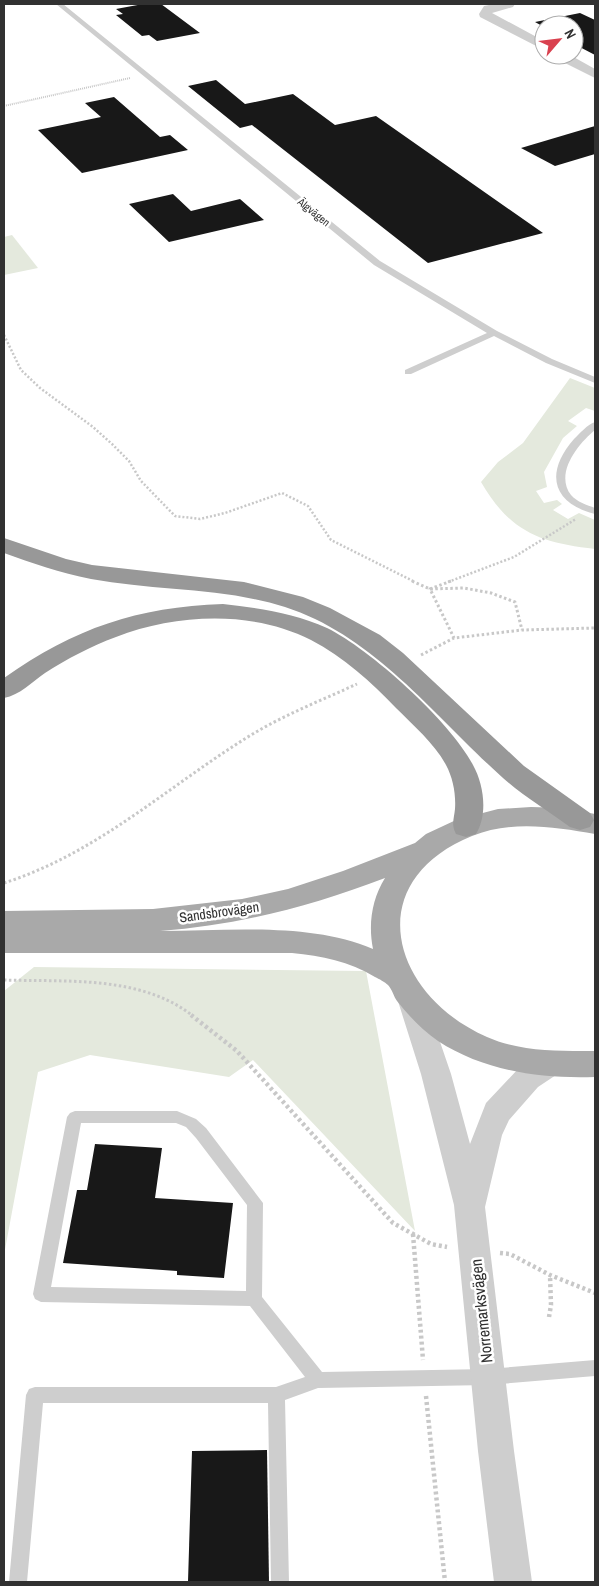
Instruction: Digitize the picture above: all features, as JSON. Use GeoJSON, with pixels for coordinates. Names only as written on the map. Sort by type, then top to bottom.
{"type":"FeatureCollection","features":[{"type":"Feature","properties":{"kind":"highway"},"geometry":{"type":"LineString","coordinates":[[4,545],[60,565],[126,577],[244,589],[294,602],[320,613],[371,641],[394,659],[514,773],[588,822]]}},
{"type":"Feature","properties":{"kind":"highway"},"geometry":{"type":"LineString","coordinates":[[4,690],[25,673],[81,642],[108,630],[176,612],[234,613],[265,617],[302,627],[356,657],[407,704],[446,744],[466,774],[469,787],[470,811],[466,827]]}},
{"type":"Feature","properties":{"kind":"main road"},"geometry":{"type":"LineString","coordinates":[[578,1067],[515,1060],[483,1049],[454,1034],[430,1016],[404,985],[387,948],[385,920],[391,894],[404,870],[424,850],[444,837],[466,827],[493,819],[521,816],[551,816],[588,822]]}},
{"type":"Feature","properties":{"kind":"main road","name":"Sandsbrovägen"},"geometry":{"type":"LineString","coordinates":[[4,922],[154,921],[242,910],[325,890],[370,874],[424,850]]}},
{"type":"Feature","properties":{"kind":"main road","name":"Sandsbrovägen"},"geometry":{"type":"LineString","coordinates":[[4,942],[292,942],[321,944],[344,948],[361,955],[404,985]]}},
{"type":"Feature","properties":{"kind":"street"},"geometry":{"type":"LineString","coordinates":[[509,4],[488,9],[485,14],[534,41]]}},
{"type":"Feature","properties":{"kind":"street"},"geometry":{"type":"LineString","coordinates":[[578,65],[595,74]]}},
{"type":"Feature","properties":{"kind":"street"},"geometry":{"type":"LineString","coordinates":[[404,985],[426,1038],[469,1207]]}},
{"type":"Feature","properties":{"kind":"street","name":"Norremarksvägen"},"geometry":{"type":"LineString","coordinates":[[512,1582],[469,1207],[487,1135],[497,1112],[515,1090],[528,1078],[578,1067]]}},
{"type":"Feature","properties":{"kind":"lane","name":"Älgvägen"},"geometry":{"type":"LineString","coordinates":[[59,4],[377,263],[494,333],[549,361],[595,380]]}},
{"type":"Feature","properties":{"kind":"lane"},"geometry":{"type":"LineString","coordinates":[[408,372],[494,333]]}},
{"type":"Feature","properties":{"kind":"lane"},"geometry":{"type":"LineString","coordinates":[[593,510],[575,503],[564,493],[561,478],[562,465],[566,456],[578,439],[595,425]]}},
{"type":"Feature","properties":{"kind":"lane"},"geometry":{"type":"LineString","coordinates":[[254,1299],[41,1294],[75,1118],[177,1117],[192,1123],[255,1203],[254,1299],[318,1380]]}},
{"type":"Feature","properties":{"kind":"lane"},"geometry":{"type":"LineString","coordinates":[[18,1582],[35,1395],[276,1395],[318,1380],[488,1377],[595,1368]]}},
{"type":"Feature","properties":{"kind":"lane"},"geometry":{"type":"LineString","coordinates":[[276,1395],[280,1582]]}},
{"type":"Feature","properties":{"kind":"path"},"geometry":{"type":"LineString","coordinates":[[4,106],[147,74]]}},
{"type":"Feature","properties":{"kind":"path"},"geometry":{"type":"LineString","coordinates":[[4,335],[21,370],[40,388],[93,427],[112,444],[129,461],[141,481],[175,516],[200,518],[225,513],[282,493],[308,506],[331,540],[430,589],[464,588],[491,592],[515,602],[522,630]]}},
{"type":"Feature","properties":{"kind":"path"},"geometry":{"type":"LineString","coordinates":[[430,589],[514,557],[593,510]]}},
{"type":"Feature","properties":{"kind":"path"},"geometry":{"type":"LineString","coordinates":[[430,589],[454,638]]}},
{"type":"Feature","properties":{"kind":"path"},"geometry":{"type":"LineString","coordinates":[[419,656],[454,638],[522,630],[595,628]]}},
{"type":"Feature","properties":{"kind":"path"},"geometry":{"type":"LineString","coordinates":[[4,883],[47,867],[112,831],[251,735],[275,722],[359,684]]}},
{"type":"Feature","properties":{"kind":"path"},"geometry":{"type":"LineString","coordinates":[[4,980],[84,982],[125,987],[159,997],[186,1011],[238,1051],[393,1223],[431,1244],[510,1254],[550,1275],[595,1292]]}},
{"type":"Feature","properties":{"kind":"path"},"geometry":{"type":"LineString","coordinates":[[413,1234],[424,1378],[445,1582]]}},
{"type":"Feature","properties":{"kind":"path"},"geometry":{"type":"LineString","coordinates":[[548,1317],[551,1305],[550,1275]]}},
{"type":"Feature","properties":{"kind":"shaded area"},"geometry":{"type":"Polygon","coordinates":[[[12,235],[38,268],[4,275],[4,237],[12,235]]]}},
{"type":"Feature","properties":{"kind":"shaded area"},"geometry":{"type":"Polygon","coordinates":[[[570,378],[595,388],[595,411],[586,408],[568,421],[577,426],[563,438],[544,472],[547,487],[536,491],[544,503],[557,500],[562,504],[553,510],[568,519],[579,513],[595,520],[595,549],[558,543],[528,532],[503,513],[481,482],[498,462],[523,443],[570,378]]]}},
{"type":"Feature","properties":{"kind":"shaded area"},"geometry":{"type":"Polygon","coordinates":[[[34,967],[366,971],[415,1231],[253,1060],[229,1077],[90,1055],[38,1072],[4,1255],[4,991],[34,967]]]}},
{"type":"Feature","properties":{"kind":"building"},"geometry":{"type":"Polygon","coordinates":[[[143,4],[161,4],[200,33],[157,41],[149,35],[142,36],[116,15],[123,14],[116,9],[143,4]]]}},
{"type":"Feature","properties":{"kind":"building"},"geometry":{"type":"Polygon","coordinates":[[[580,13],[595,20],[595,55],[584,49],[584,15],[570,15],[580,13]]]}},
{"type":"Feature","properties":{"kind":"building"},"geometry":{"type":"Polygon","coordinates":[[[216,80],[245,104],[293,94],[335,125],[376,116],[543,233],[428,263],[252,125],[240,128],[188,86],[216,80]]]}},
{"type":"Feature","properties":{"kind":"building"},"geometry":{"type":"Polygon","coordinates":[[[114,97],[160,137],[170,135],[188,150],[82,173],[38,130],[101,117],[85,103],[114,97]]]}},
{"type":"Feature","properties":{"kind":"building"},"geometry":{"type":"Polygon","coordinates":[[[595,126],[595,154],[555,166],[521,148],[595,126]]]}},
{"type":"Feature","properties":{"kind":"building"},"geometry":{"type":"Polygon","coordinates":[[[173,194],[191,211],[240,199],[264,220],[169,242],[129,204],[173,194]]]}},
{"type":"Feature","properties":{"kind":"building"},"geometry":{"type":"Polygon","coordinates":[[[95,1144],[162,1148],[155,1198],[233,1203],[224,1278],[177,1275],[177,1271],[63,1263],[77,1190],[87,1190],[95,1144]]]}},
{"type":"Feature","properties":{"kind":"building"},"geometry":{"type":"Polygon","coordinates":[[[267,1450],[269,1582],[188,1582],[192,1451],[267,1450]]]}}]}
